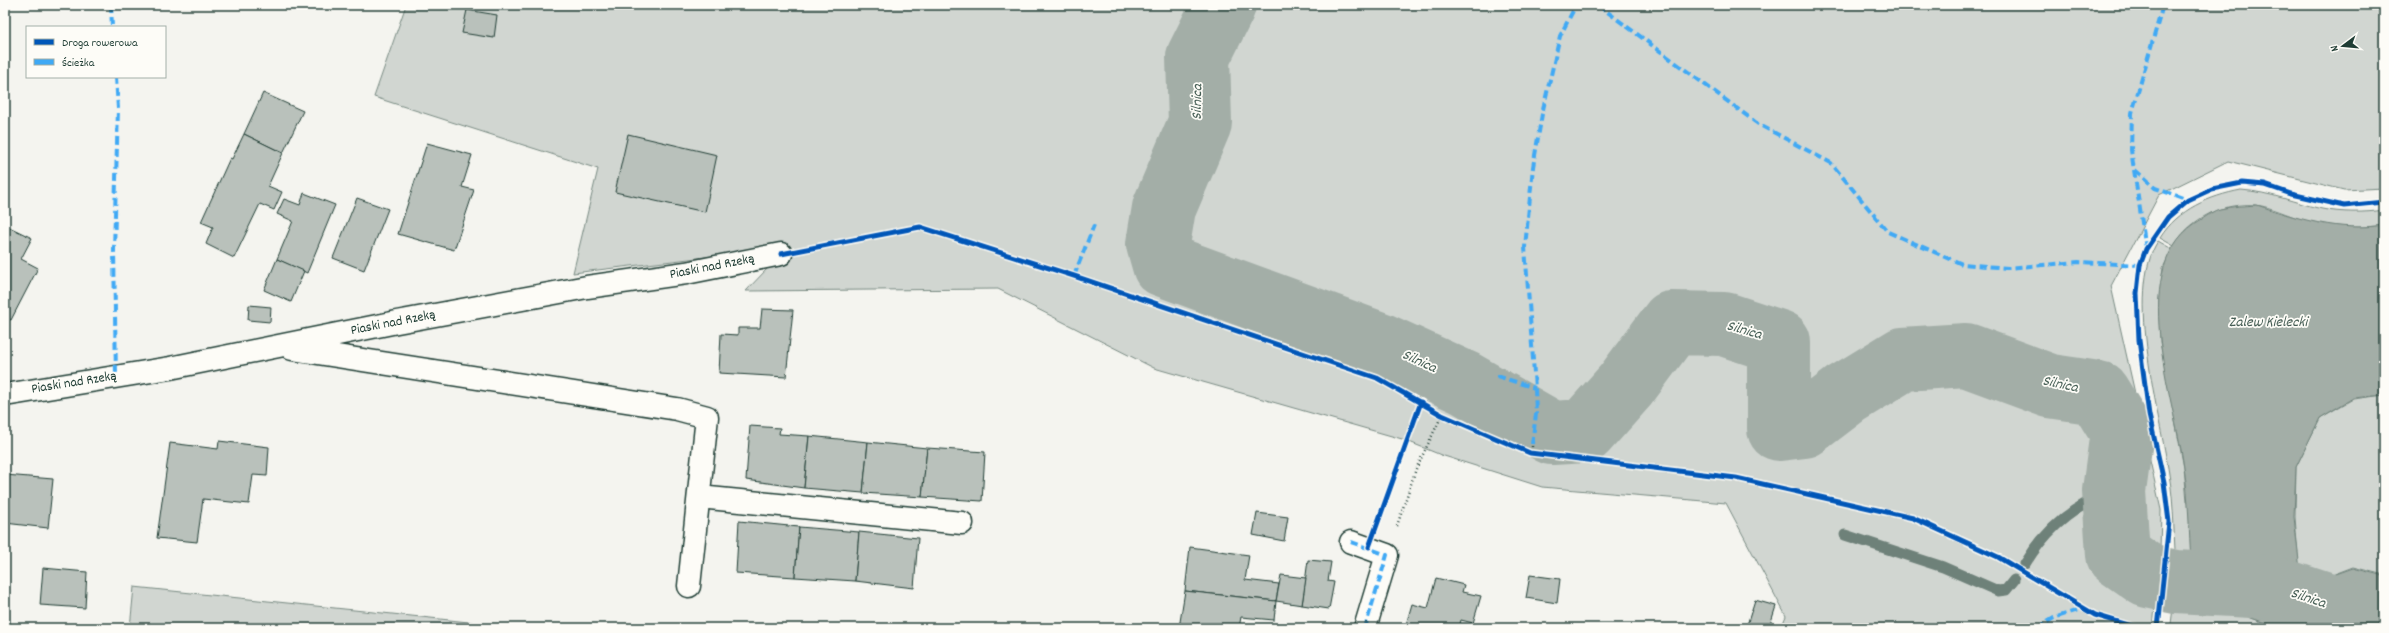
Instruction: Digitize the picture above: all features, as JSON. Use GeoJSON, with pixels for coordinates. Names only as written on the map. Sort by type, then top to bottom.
{"type":"FeatureCollection","features":[{"type":"Feature","properties":{"kind":"street","name":"Piaski nad Rzeką"},"geometry":{"type":"LineString","coordinates":[[5,395],[170,368],[397,322],[587,287],[686,273],[781,254]]}},
{"type":"Feature","properties":{"kind":"street"},"geometry":{"type":"LineString","coordinates":[[276,347],[677,409],[707,417],[689,586]]}},
{"type":"Feature","properties":{"kind":"street"},"geometry":{"type":"LineString","coordinates":[[699,497],[962,523]]}},
{"type":"Feature","properties":{"kind":"street"},"geometry":{"type":"LineString","coordinates":[[1351,542],[1387,555],[1365,628]]}},
{"type":"Feature","properties":{"kind":"path"},"geometry":{"type":"LineString","coordinates":[[1387,555],[1416,469],[1442,415]]}},
{"type":"Feature","properties":{"kind":"shaded area"},"geometry":{"type":"Polygon","coordinates":[[[406,5],[2384,5],[2384,188],[2344,190],[2228,161],[2159,195],[2111,286],[2161,510],[2160,550],[2153,628],[1781,628],[1786,616],[1726,503],[1542,487],[1441,455],[1402,439],[1154,368],[998,289],[746,291],[788,247],[573,273],[598,169],[374,97],[406,5]]]}},
{"type":"Feature","properties":{"kind":"shaded area"},"geometry":{"type":"Polygon","coordinates":[[[2241,190],[2262,193],[2312,207],[2329,210],[2369,212],[2384,210],[2384,225],[2353,227],[2323,225],[2303,220],[2268,207],[2244,205],[2220,209],[2209,214],[2189,227],[2174,246],[2160,238],[2176,219],[2196,205],[2218,196],[2241,190]]]}},
{"type":"Feature","properties":{"kind":"shaded area"},"geometry":{"type":"Polygon","coordinates":[[[2158,241],[2172,249],[2163,268],[2159,301],[2160,342],[2184,468],[2187,501],[2196,501],[2191,562],[2184,570],[2177,573],[2171,486],[2153,388],[2145,322],[2145,291],[2149,263],[2158,241]]]}},
{"type":"Feature","properties":{"kind":"shaded area"},"geometry":{"type":"Polygon","coordinates":[[[2384,395],[2384,575],[2353,567],[2316,581],[2299,570],[2295,517],[2296,467],[2320,418],[2353,399],[2384,395]]]}},
{"type":"Feature","properties":{"kind":"shaded area"},"geometry":{"type":"Polygon","coordinates":[[[134,587],[526,628],[130,628],[134,587]]]}},
{"type":"Feature","properties":{"kind":"shaded area"},"geometry":{"type":"Polygon","coordinates":[[[2173,608],[2246,616],[2279,628],[2172,628],[2173,608]]]}},
{"type":"Feature","properties":{"kind":"water","name":"Zalew Kielecki"},"geometry":{"type":"Polygon","coordinates":[[[2257,205],[2319,223],[2351,227],[2384,225],[2384,395],[2353,398],[2320,418],[2296,467],[2294,517],[2300,570],[2316,581],[2353,568],[2384,576],[2384,628],[2279,628],[2246,616],[2173,608],[2177,573],[2185,570],[2191,562],[2186,480],[2165,370],[2160,334],[2159,299],[2164,267],[2178,240],[2208,215],[2225,208],[2257,205]]]}},
{"type":"Feature","properties":{"kind":"building"},"geometry":{"type":"Polygon","coordinates":[[[467,10],[497,15],[494,38],[462,33],[467,10]]]}},
{"type":"Feature","properties":{"kind":"building"},"geometry":{"type":"Polygon","coordinates":[[[263,93],[303,111],[283,153],[244,134],[263,93]]]}},
{"type":"Feature","properties":{"kind":"building"},"geometry":{"type":"Polygon","coordinates":[[[244,134],[283,153],[268,186],[282,192],[274,210],[260,204],[234,258],[206,244],[213,227],[201,222],[230,158],[232,159],[244,134]]]}},
{"type":"Feature","properties":{"kind":"building"},"geometry":{"type":"Polygon","coordinates":[[[628,134],[717,155],[705,212],[615,192],[628,134]]]}},
{"type":"Feature","properties":{"kind":"building"},"geometry":{"type":"Polygon","coordinates":[[[427,143],[472,155],[462,187],[474,190],[454,250],[398,234],[427,143]]]}},
{"type":"Feature","properties":{"kind":"building"},"geometry":{"type":"Polygon","coordinates":[[[304,193],[335,205],[307,273],[277,259],[293,221],[277,214],[284,199],[300,205],[304,193]]]}},
{"type":"Feature","properties":{"kind":"building"},"geometry":{"type":"Polygon","coordinates":[[[357,198],[388,209],[364,270],[333,258],[357,198]]]}},
{"type":"Feature","properties":{"kind":"building"},"geometry":{"type":"Polygon","coordinates":[[[5,225],[32,238],[21,259],[38,268],[11,320],[5,318],[5,225]]]}},
{"type":"Feature","properties":{"kind":"building"},"geometry":{"type":"Polygon","coordinates":[[[277,259],[304,271],[291,302],[264,290],[277,259]]]}},
{"type":"Feature","properties":{"kind":"building"},"geometry":{"type":"Polygon","coordinates":[[[249,305],[271,307],[270,322],[248,320],[249,305]]]}},
{"type":"Feature","properties":{"kind":"building"},"geometry":{"type":"Polygon","coordinates":[[[762,309],[793,310],[786,377],[719,373],[721,334],[738,335],[738,328],[760,328],[762,309]]]}},
{"type":"Feature","properties":{"kind":"building"},"geometry":{"type":"Polygon","coordinates":[[[750,426],[780,428],[779,434],[809,436],[804,488],[746,480],[750,426]]]}},
{"type":"Feature","properties":{"kind":"building"},"geometry":{"type":"Polygon","coordinates":[[[809,436],[868,442],[863,493],[804,488],[809,436]]]}},
{"type":"Feature","properties":{"kind":"building"},"geometry":{"type":"Polygon","coordinates":[[[219,441],[269,447],[267,476],[253,475],[249,504],[203,499],[197,542],[157,538],[170,443],[218,449],[219,441]]]}},
{"type":"Feature","properties":{"kind":"building"},"geometry":{"type":"Polygon","coordinates":[[[868,442],[927,448],[922,497],[863,493],[868,442]]]}},
{"type":"Feature","properties":{"kind":"building"},"geometry":{"type":"Polygon","coordinates":[[[927,448],[985,452],[982,501],[922,497],[927,448]]]}},
{"type":"Feature","properties":{"kind":"building"},"geometry":{"type":"Polygon","coordinates":[[[5,475],[53,479],[48,528],[5,523],[5,475]]]}},
{"type":"Feature","properties":{"kind":"building"},"geometry":{"type":"Polygon","coordinates":[[[1257,513],[1288,517],[1284,541],[1253,535],[1257,513]]]}},
{"type":"Feature","properties":{"kind":"building"},"geometry":{"type":"Polygon","coordinates":[[[739,521],[799,527],[795,577],[736,573],[739,521]]]}},
{"type":"Feature","properties":{"kind":"building"},"geometry":{"type":"Polygon","coordinates":[[[799,527],[859,532],[855,581],[795,577],[799,527]]]}},
{"type":"Feature","properties":{"kind":"building"},"geometry":{"type":"Polygon","coordinates":[[[859,532],[918,538],[914,588],[855,581],[859,532]]]}},
{"type":"Feature","properties":{"kind":"building"},"geometry":{"type":"Polygon","coordinates":[[[1190,547],[1249,555],[1245,580],[1279,584],[1276,601],[1185,591],[1190,547]]]}},
{"type":"Feature","properties":{"kind":"building"},"geometry":{"type":"Polygon","coordinates":[[[1308,560],[1331,562],[1328,581],[1334,582],[1329,609],[1302,605],[1308,560]]]}},
{"type":"Feature","properties":{"kind":"building"},"geometry":{"type":"Polygon","coordinates":[[[43,568],[87,572],[85,608],[40,605],[43,568]]]}},
{"type":"Feature","properties":{"kind":"building"},"geometry":{"type":"Polygon","coordinates":[[[1281,575],[1306,578],[1302,605],[1276,601],[1281,575]]]}},
{"type":"Feature","properties":{"kind":"building"},"geometry":{"type":"Polygon","coordinates":[[[1530,575],[1560,579],[1557,603],[1526,598],[1530,575]]]}},
{"type":"Feature","properties":{"kind":"building"},"geometry":{"type":"Polygon","coordinates":[[[1436,578],[1464,585],[1462,592],[1481,596],[1473,623],[1461,620],[1459,628],[1405,628],[1412,604],[1428,608],[1436,578]]]}},
{"type":"Feature","properties":{"kind":"building"},"geometry":{"type":"Polygon","coordinates":[[[1185,591],[1276,601],[1274,620],[1241,617],[1239,628],[1179,628],[1185,591]]]}},
{"type":"Feature","properties":{"kind":"building"},"geometry":{"type":"Polygon","coordinates":[[[1755,600],[1776,606],[1769,628],[1746,628],[1755,600]]]}},
{"type":"Feature","properties":{"kind":"waterway","name":"Silnica"},"geometry":{"type":"LineString","coordinates":[[1224,5],[1198,57],[1200,123],[1164,208],[1158,244],[1164,265],[1377,343],[1465,383],[1552,433],[1585,431],[1626,385],[1672,323],[1724,324],[1779,342],[1779,429],[1804,426],[1846,394],[1903,359],[1966,355],[2050,386],[2098,393],[2122,432],[2114,491],[2118,555],[2148,576],[2176,582],[2271,587],[2384,624]]}},
{"type":"Feature","properties":{"kind":"waterway"},"geometry":{"type":"LineString","coordinates":[[2025,564],[2042,540],[2063,519],[2087,503],[2114,491]]}},
{"type":"Feature","properties":{"kind":"waterway"},"geometry":{"type":"LineString","coordinates":[[1845,535],[1943,567],[1998,591],[2006,590],[2014,580]]}},
{"type":"Feature","properties":{"kind":"marked path"},"geometry":{"type":"LineString","coordinates":[[111,5],[112,26]]}},
{"type":"Feature","properties":{"kind":"marked path"},"geometry":{"type":"LineString","coordinates":[[1532,444],[1536,414],[1525,247],[1533,167],[1542,114],[1560,36],[1576,5]]}},
{"type":"Feature","properties":{"kind":"marked path"},"geometry":{"type":"LineString","coordinates":[[1598,5],[1758,124],[1831,163],[1888,232],[1962,264],[2008,268],[2078,262],[2140,265]]}},
{"type":"Feature","properties":{"kind":"marked path"},"geometry":{"type":"LineString","coordinates":[[2146,249],[2131,150],[2132,113],[2163,5]]}},
{"type":"Feature","properties":{"kind":"marked path"},"geometry":{"type":"LineString","coordinates":[[116,78],[118,109],[114,250],[116,377]]}},
{"type":"Feature","properties":{"kind":"marked path"},"geometry":{"type":"LineString","coordinates":[[2135,170],[2155,188],[2188,200]]}},
{"type":"Feature","properties":{"kind":"marked path"},"geometry":{"type":"LineString","coordinates":[[1074,276],[1094,225]]}},
{"type":"Feature","properties":{"kind":"marked path"},"geometry":{"type":"LineString","coordinates":[[1497,376],[1535,388]]}},
{"type":"Feature","properties":{"kind":"marked path"},"geometry":{"type":"LineString","coordinates":[[1351,542],[1387,555],[1365,628]]}},
{"type":"Feature","properties":{"kind":"marked path"},"geometry":{"type":"LineString","coordinates":[[2037,628],[2054,618],[2084,608]]}},
{"type":"Feature","properties":{"kind":"cycle path"},"geometry":{"type":"LineString","coordinates":[[2158,628],[2169,522],[2164,482],[2149,415],[2139,340],[2137,293],[2140,265],[2146,249],[2168,217],[2188,200],[2212,189],[2242,183],[2265,185],[2291,194],[2344,206],[2384,202]]}},
{"type":"Feature","properties":{"kind":"cycle path"},"geometry":{"type":"LineString","coordinates":[[781,254],[920,227],[1074,276],[1377,378],[1442,415],[1530,453],[1736,478],[1913,518],[1998,557],[2095,615],[2138,628]]}},
{"type":"Feature","properties":{"kind":"cycle path"},"geometry":{"type":"LineString","coordinates":[[1369,547],[1421,402]]}}]}
